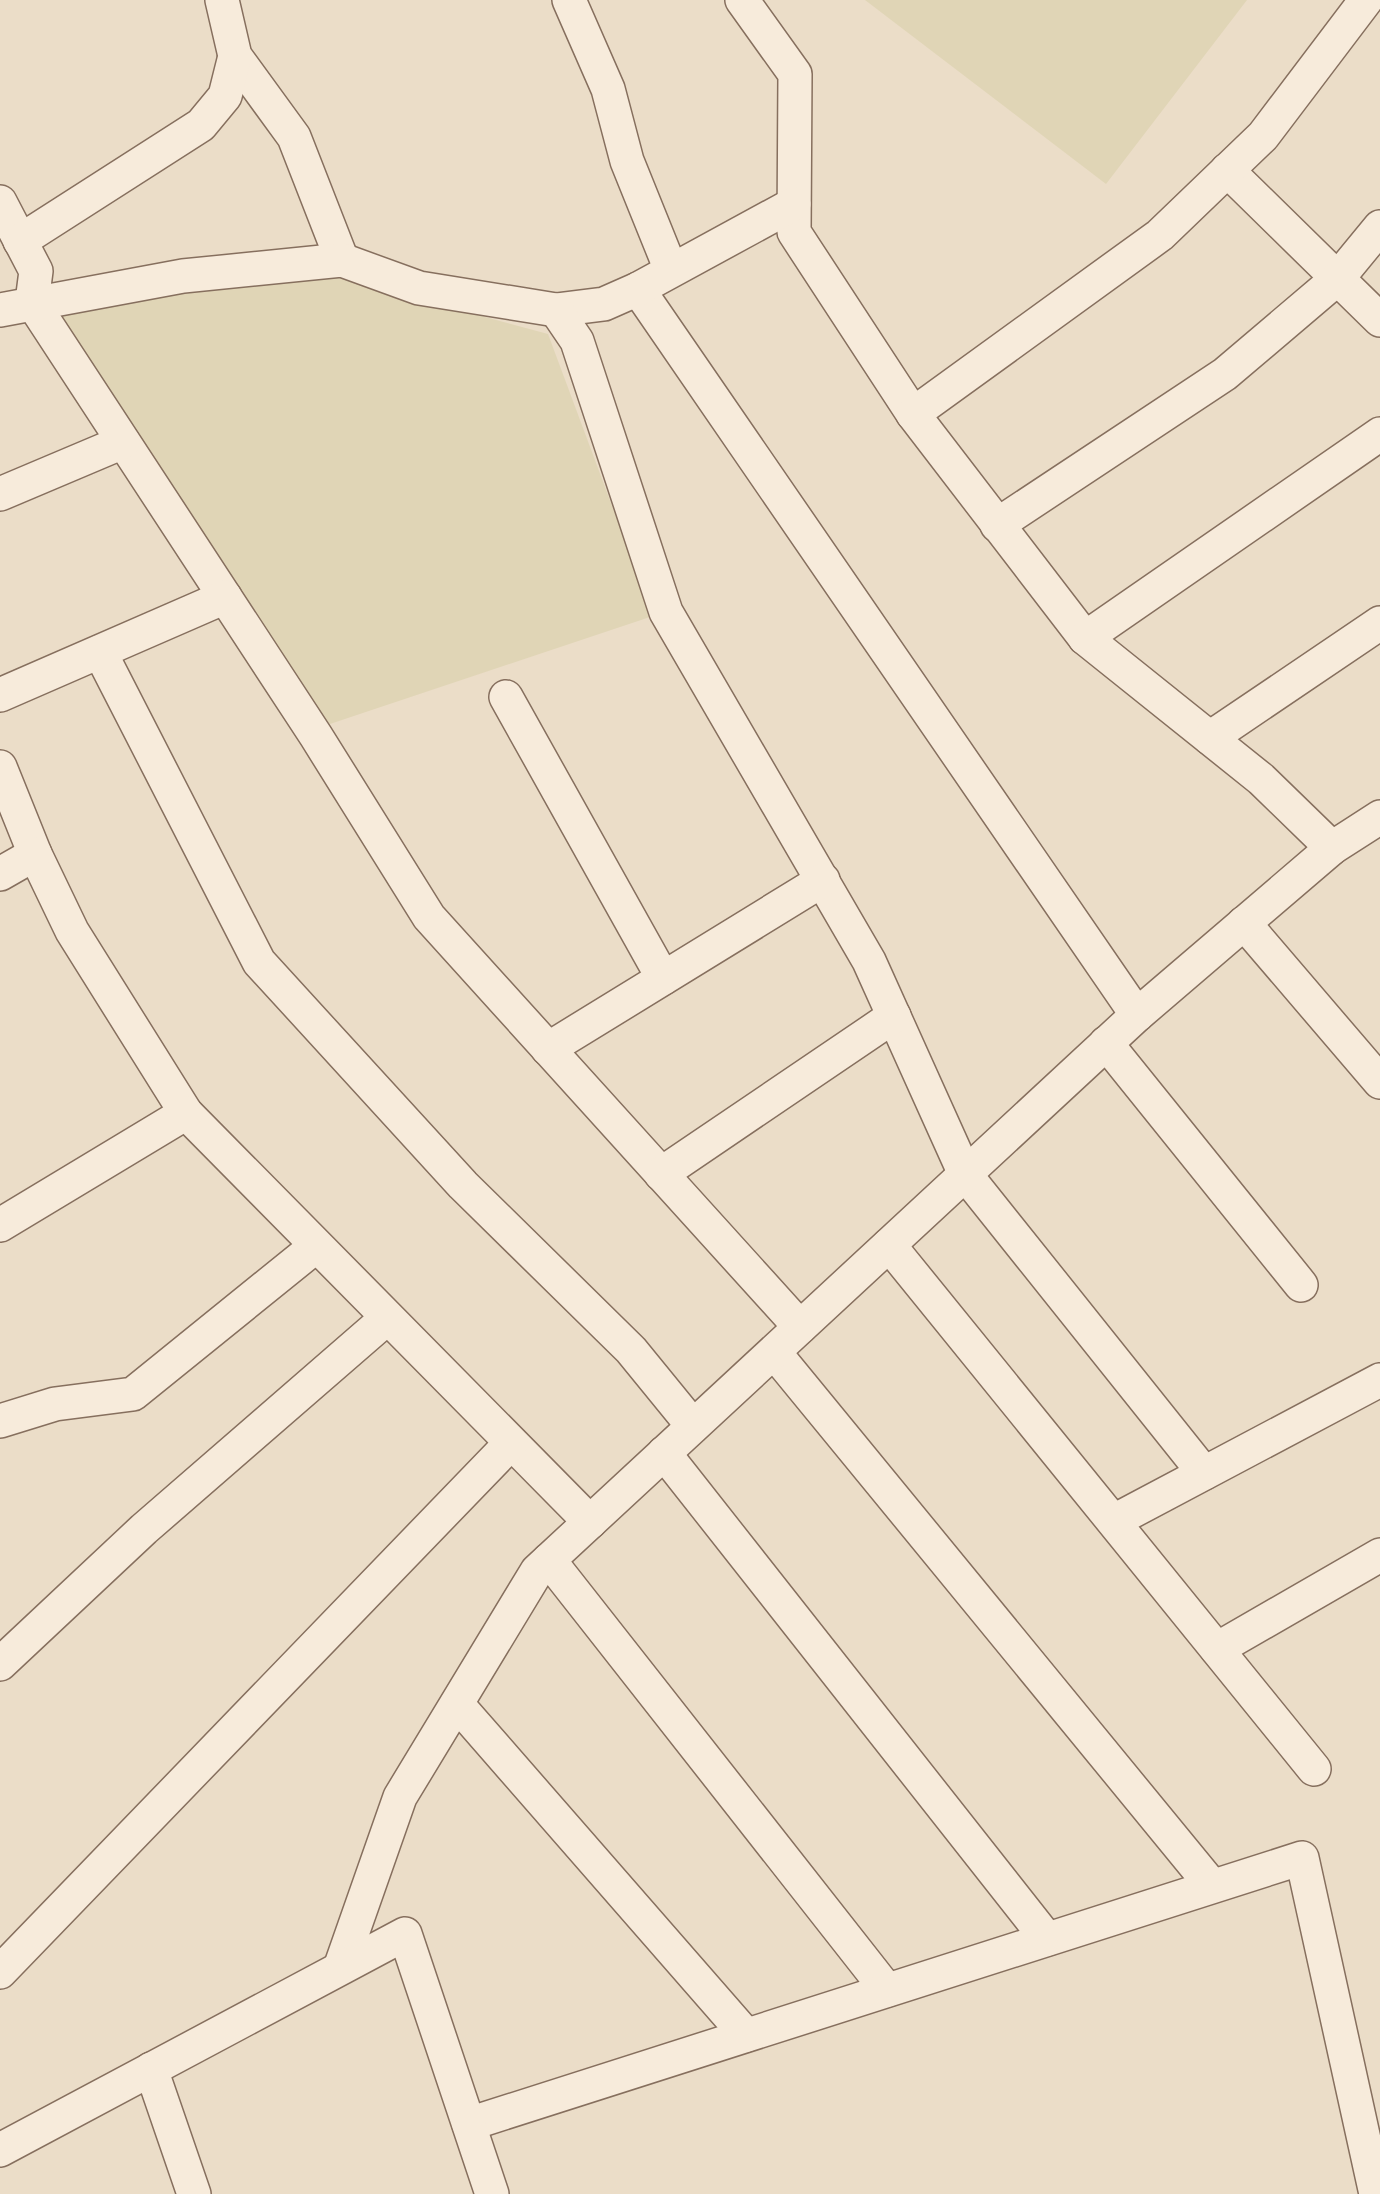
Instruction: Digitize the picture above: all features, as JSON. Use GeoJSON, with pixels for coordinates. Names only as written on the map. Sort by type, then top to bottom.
{"type":"FeatureCollection","features":[{"type":"Feature","properties":{"kind":"street"},"geometry":{"type":"LineString","coordinates":[[222,0],[235,56],[294,137],[342,260]]}},
{"type":"Feature","properties":{"kind":"street"},"geometry":{"type":"LineString","coordinates":[[568,0],[608,89],[627,161],[671,270]]}},
{"type":"Feature","properties":{"kind":"street"},"geometry":{"type":"LineString","coordinates":[[742,0],[795,74],[794,232],[913,414],[1085,638],[1261,779],[1332,848]]}},
{"type":"Feature","properties":{"kind":"street"},"geometry":{"type":"LineString","coordinates":[[913,414],[1160,235],[1263,136],[1366,0]]}},
{"type":"Feature","properties":{"kind":"street"},"geometry":{"type":"LineString","coordinates":[[20,241],[201,124],[225,96],[235,56]]}},
{"type":"Feature","properties":{"kind":"street"},"geometry":{"type":"LineString","coordinates":[[1227,170],[1380,320]]}},
{"type":"Feature","properties":{"kind":"street"},"geometry":{"type":"LineString","coordinates":[[0,202],[36,271],[32,303],[316,736],[429,917],[800,1328]]}},
{"type":"Feature","properties":{"kind":"street"},"geometry":{"type":"LineString","coordinates":[[0,310],[183,276],[342,260],[419,288],[556,310],[604,304],[638,289],[794,204]]}},
{"type":"Feature","properties":{"kind":"street"},"geometry":{"type":"LineString","coordinates":[[997,525],[1225,374],[1338,278],[1380,226]]}},
{"type":"Feature","properties":{"kind":"street"},"geometry":{"type":"LineString","coordinates":[[638,289],[1137,1015]]}},
{"type":"Feature","properties":{"kind":"street"},"geometry":{"type":"LineString","coordinates":[[556,310],[577,341],[666,612],[869,961],[965,1174],[1204,1473]]}},
{"type":"Feature","properties":{"kind":"street"},"geometry":{"type":"LineString","coordinates":[[1085,638],[1380,434]]}},
{"type":"Feature","properties":{"kind":"street"},"geometry":{"type":"LineString","coordinates":[[0,494],[123,442]]}},
{"type":"Feature","properties":{"kind":"street"},"geometry":{"type":"LineString","coordinates":[[0,695],[225,597]]}},
{"type":"Feature","properties":{"kind":"street"},"geometry":{"type":"LineString","coordinates":[[1210,738],[1380,622]]}},
{"type":"Feature","properties":{"kind":"street"},"geometry":{"type":"LineString","coordinates":[[100,652],[259,962],[463,1185],[631,1350],[693,1426]]}},
{"type":"Feature","properties":{"kind":"street"},"geometry":{"type":"LineString","coordinates":[[506,697],[663,978]]}},
{"type":"Feature","properties":{"kind":"street"},"geometry":{"type":"LineString","coordinates":[[0,767],[35,854],[72,932],[186,1113],[590,1522]]}},
{"type":"Feature","properties":{"kind":"street"},"geometry":{"type":"LineString","coordinates":[[340,1968],[400,1797],[537,1571],[1137,1015],[1332,848],[1380,817]]}},
{"type":"Feature","properties":{"kind":"street"},"geometry":{"type":"LineString","coordinates":[[0,874],[35,854]]}},
{"type":"Feature","properties":{"kind":"street"},"geometry":{"type":"LineString","coordinates":[[548,1049],[823,880]]}},
{"type":"Feature","properties":{"kind":"street"},"geometry":{"type":"LineString","coordinates":[[1244,923],[1380,1082]]}},
{"type":"Feature","properties":{"kind":"street"},"geometry":{"type":"LineString","coordinates":[[661,1174],[894,1016]]}},
{"type":"Feature","properties":{"kind":"street"},"geometry":{"type":"LineString","coordinates":[[1106,1043],[1301,1285]]}},
{"type":"Feature","properties":{"kind":"street"},"geometry":{"type":"LineString","coordinates":[[0,1225],[186,1113]]}},
{"type":"Feature","properties":{"kind":"street"},"geometry":{"type":"LineString","coordinates":[[0,1421],[55,1404],[133,1394],[316,1245]]}},
{"type":"Feature","properties":{"kind":"street"},"geometry":{"type":"LineString","coordinates":[[889,1245],[1314,1769]]}},
{"type":"Feature","properties":{"kind":"street"},"geometry":{"type":"LineString","coordinates":[[0,1664],[144,1529],[387,1318]]}},
{"type":"Feature","properties":{"kind":"street"},"geometry":{"type":"LineString","coordinates":[[774,1352],[1212,1886]]}},
{"type":"Feature","properties":{"kind":"street"},"geometry":{"type":"LineString","coordinates":[[1114,1521],[1380,1380]]}},
{"type":"Feature","properties":{"kind":"street"},"geometry":{"type":"LineString","coordinates":[[0,1972],[511,1443]]}},
{"type":"Feature","properties":{"kind":"street"},"geometry":{"type":"LineString","coordinates":[[664,1453],[1047,1939]]}},
{"type":"Feature","properties":{"kind":"street"},"geometry":{"type":"LineString","coordinates":[[1217,1649],[1380,1555]]}},
{"type":"Feature","properties":{"kind":"street"},"geometry":{"type":"LineString","coordinates":[[549,1560],[886,1990]]}},
{"type":"Feature","properties":{"kind":"street"},"geometry":{"type":"LineString","coordinates":[[457,1704],[746,2035]]}},
{"type":"Feature","properties":{"kind":"street"},"geometry":{"type":"LineString","coordinates":[[468,2124],[1302,1857],[1376,2194]]}},
{"type":"Feature","properties":{"kind":"street"},"geometry":{"type":"LineString","coordinates":[[0,2150],[405,1934],[492,2194]]}},
{"type":"Feature","properties":{"kind":"street"},"geometry":{"type":"LineString","coordinates":[[151,2069],[194,2194]]}},
{"type":"Feature","properties":{"kind":"shaded area"},"geometry":{"type":"Polygon","coordinates":[[[865,0],[1247,0],[1106,184],[865,0]]]}},
{"type":"Feature","properties":{"kind":"shaded area"},"geometry":{"type":"Polygon","coordinates":[[[315,271],[548,334],[653,616],[321,727],[53,317],[157,290],[315,271]]]}}]}
